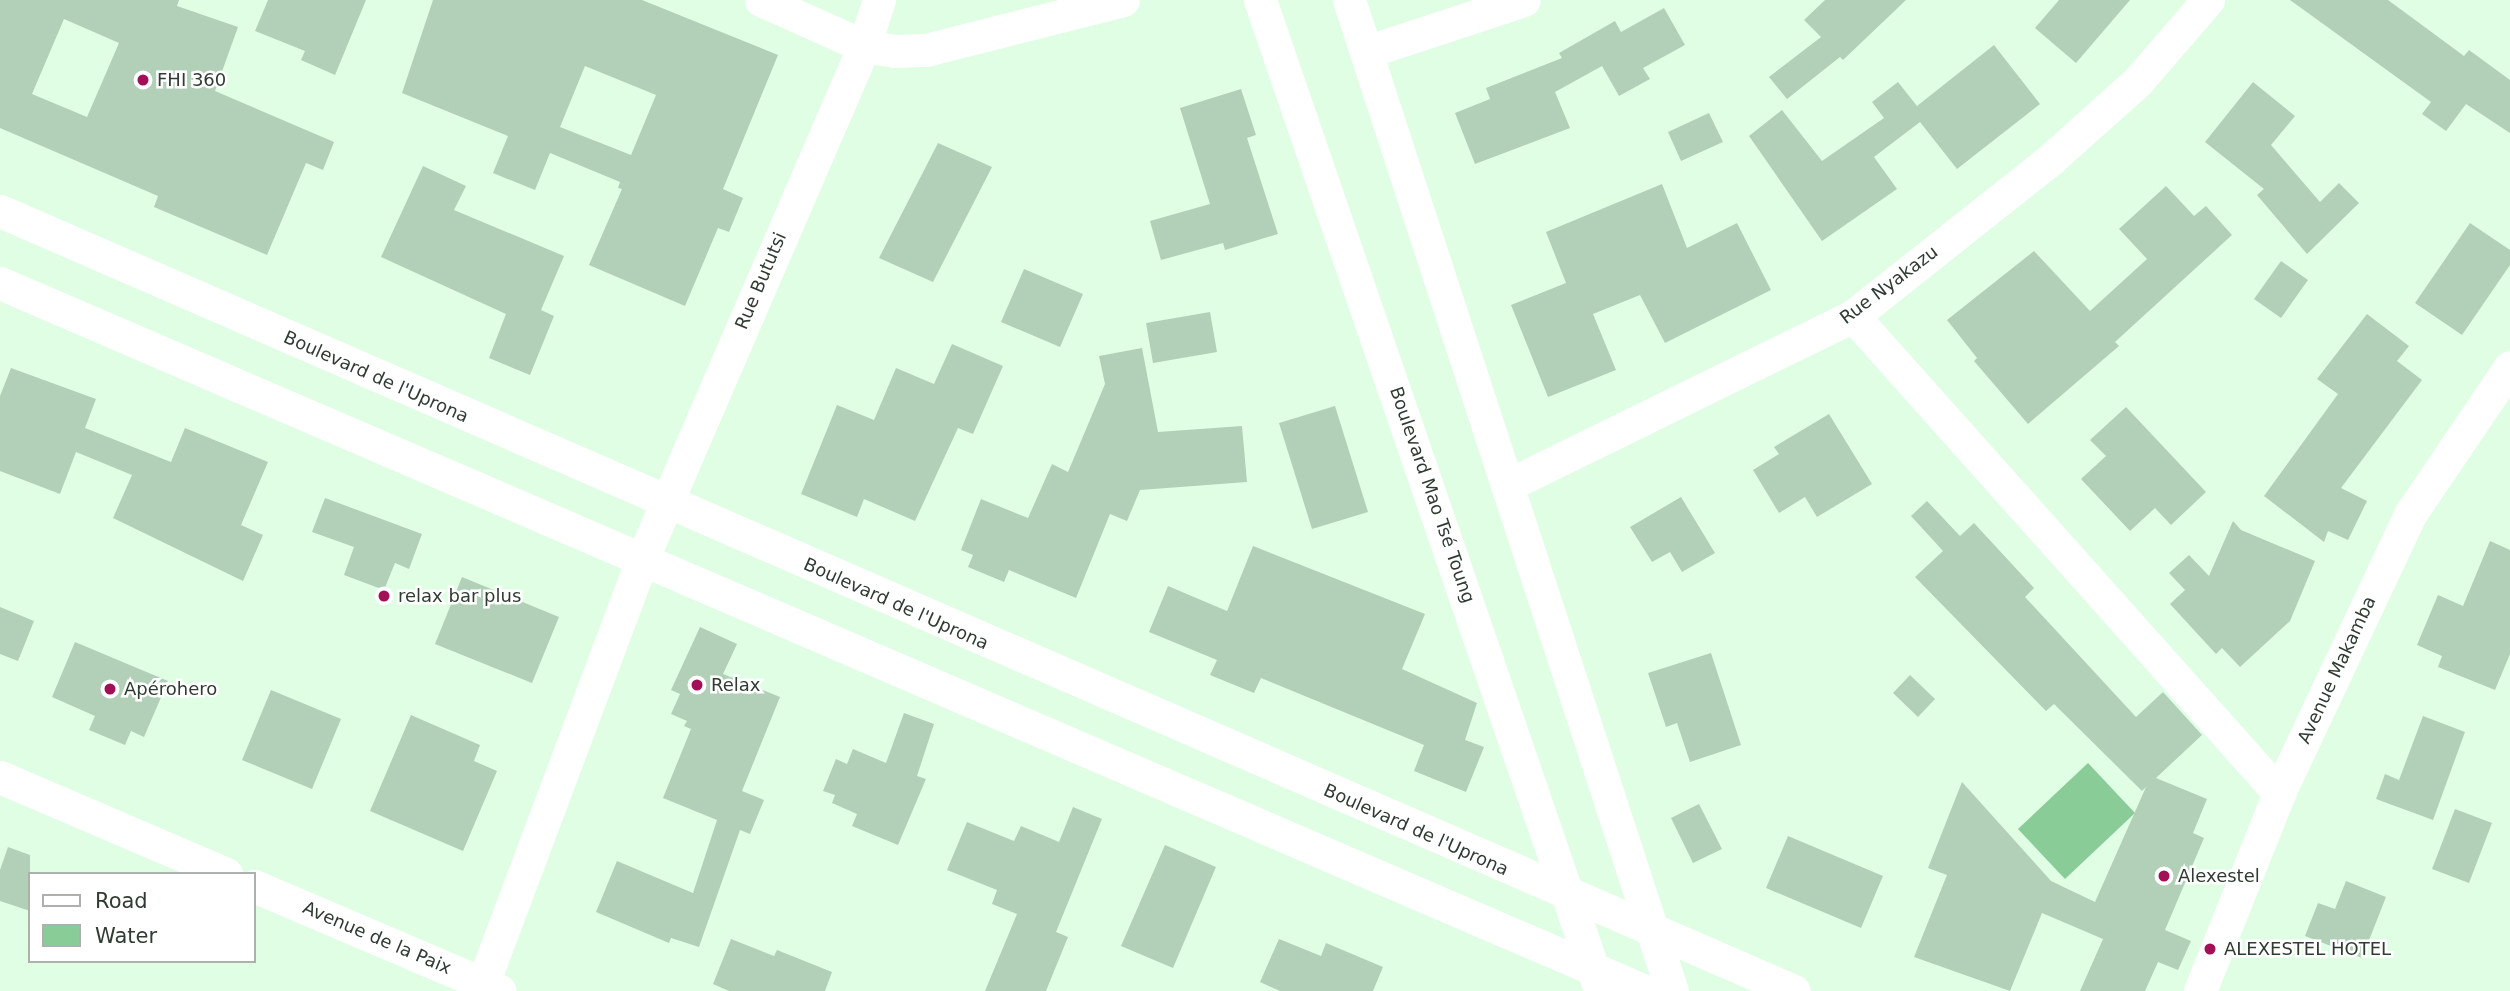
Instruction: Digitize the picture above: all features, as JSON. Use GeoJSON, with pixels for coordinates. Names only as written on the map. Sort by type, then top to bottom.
{"type":"FeatureCollection","features":[{"type":"Feature","properties":{"kind":"street"},"geometry":{"type":"LineString","coordinates":[[761,0],[864,46],[926,50],[1123,0]]}},
{"type":"Feature","properties":{"kind":"street","name":"Rue Bututsi"},"geometry":{"type":"LineString","coordinates":[[488,989],[641,562],[864,46],[879,0]]}},
{"type":"Feature","properties":{"kind":"street","name":"Boulevard Mao Tsé Toung"},"geometry":{"type":"LineString","coordinates":[[1260,0],[1571,897],[1596,980]]}},
{"type":"Feature","properties":{"kind":"street"},"geometry":{"type":"LineString","coordinates":[[1349,0],[1510,484],[1649,929],[1672,991]]}},
{"type":"Feature","properties":{"kind":"street"},"geometry":{"type":"LineString","coordinates":[[1366,52],[1524,0]]}},
{"type":"Feature","properties":{"kind":"street","name":"Rue Nyakazu"},"geometry":{"type":"LineString","coordinates":[[1510,484],[1853,317],[2061,150],[2138,81],[2207,0]]}},
{"type":"Feature","properties":{"kind":"street","name":"Boulevard de l'Uprona"},"geometry":{"type":"LineString","coordinates":[[0,211],[1571,897],[1794,991]]}},
{"type":"Feature","properties":{"kind":"street"},"geometry":{"type":"LineString","coordinates":[[0,283],[1596,980],[1645,991]]}},
{"type":"Feature","properties":{"kind":"street"},"geometry":{"type":"LineString","coordinates":[[1853,317],[2279,793]]}},
{"type":"Feature","properties":{"kind":"street","name":"Avenue Makamba"},"geometry":{"type":"LineString","coordinates":[[2200,991],[2279,793],[2411,513],[2510,367]]}},
{"type":"Feature","properties":{"kind":"street"},"geometry":{"type":"LineString","coordinates":[[0,777],[221,872]]}},
{"type":"Feature","properties":{"kind":"street","name":"Avenue de la Paix"},"geometry":{"type":"LineString","coordinates":[[256,887],[488,989]]}},
{"type":"Feature","properties":{"kind":"water"},"geometry":{"type":"Polygon","coordinates":[[[2088,763],[2135,813],[2065,879],[2018,829],[2088,763]]]}},
{"type":"Feature","properties":{"kind":"building"},"geometry":{"type":"Polygon","coordinates":[[[0,0],[179,0],[177,6],[238,27],[215,91],[334,142],[323,170],[306,163],[267,255],[154,207],[158,196],[0,128],[0,0]],[[64,19],[32,94],[87,117],[119,43],[64,19]]]}},
{"type":"Feature","properties":{"kind":"building"},"geometry":{"type":"Polygon","coordinates":[[[268,0],[366,0],[335,75],[301,60],[305,51],[255,31],[268,0]]]}},
{"type":"Feature","properties":{"kind":"building"},"geometry":{"type":"Polygon","coordinates":[[[433,0],[642,0],[778,55],[723,189],[743,198],[729,232],[718,228],[685,306],[589,265],[622,189],[618,188],[620,182],[550,153],[535,190],[493,173],[508,136],[402,93],[433,0]],[[585,66],[560,127],[631,155],[656,95],[585,66]]]}},
{"type":"Feature","properties":{"kind":"building"},"geometry":{"type":"Polygon","coordinates":[[[1825,0],[1906,0],[1843,60],[1840,57],[1787,99],[1769,77],[1821,37],[1804,20],[1825,0]]]}},
{"type":"Feature","properties":{"kind":"building"},"geometry":{"type":"Polygon","coordinates":[[[2059,0],[2130,0],[2076,63],[2035,28],[2059,0]]]}},
{"type":"Feature","properties":{"kind":"building"},"geometry":{"type":"Polygon","coordinates":[[[2290,0],[2388,0],[2464,56],[2469,50],[2510,80],[2510,133],[2466,104],[2446,131],[2422,114],[2431,102],[2290,0]]]}},
{"type":"Feature","properties":{"kind":"building"},"geometry":{"type":"Polygon","coordinates":[[[1664,8],[1685,45],[1643,68],[1650,79],[1619,96],[1602,66],[1555,92],[1570,128],[1475,164],[1455,113],[1490,99],[1486,88],[1562,58],[1559,53],[1615,21],[1621,32],[1664,8]]]}},
{"type":"Feature","properties":{"kind":"building"},"geometry":{"type":"Polygon","coordinates":[[[1994,45],[2040,104],[1957,169],[1920,122],[1874,157],[1897,189],[1822,241],[1749,136],[1782,110],[1822,161],[1884,118],[1872,102],[1898,82],[1917,106],[1994,45]]]}},
{"type":"Feature","properties":{"kind":"building"},"geometry":{"type":"Polygon","coordinates":[[[2253,82],[2295,116],[2271,145],[2320,202],[2339,183],[2359,203],[2307,254],[2257,195],[2264,189],[2205,142],[2253,82]]]}},
{"type":"Feature","properties":{"kind":"building"},"geometry":{"type":"Polygon","coordinates":[[[1241,89],[1256,135],[1247,138],[1278,234],[1225,250],[1223,243],[1161,260],[1150,221],[1210,204],[1180,108],[1241,89]]]}},
{"type":"Feature","properties":{"kind":"building"},"geometry":{"type":"Polygon","coordinates":[[[1709,113],[1723,142],[1681,161],[1668,132],[1709,113]]]}},
{"type":"Feature","properties":{"kind":"building"},"geometry":{"type":"Polygon","coordinates":[[[938,143],[992,167],[933,282],[879,258],[938,143]]]}},
{"type":"Feature","properties":{"kind":"building"},"geometry":{"type":"Polygon","coordinates":[[[423,166],[466,186],[454,210],[564,256],[541,310],[554,316],[530,375],[489,358],[506,314],[381,257],[423,166]]]}},
{"type":"Feature","properties":{"kind":"building"},"geometry":{"type":"Polygon","coordinates":[[[1662,184],[1687,248],[1737,223],[1771,290],[1665,343],[1640,295],[1593,314],[1616,370],[1548,397],[1511,305],[1566,283],[1546,232],[1662,184]]]}},
{"type":"Feature","properties":{"kind":"building"},"geometry":{"type":"Polygon","coordinates":[[[2166,186],[2194,216],[2206,206],[2232,235],[2115,342],[2119,346],[2028,424],[1974,361],[1977,358],[1947,320],[2034,251],[2090,311],[2147,259],[2119,229],[2166,186]]]}},
{"type":"Feature","properties":{"kind":"building"},"geometry":{"type":"Polygon","coordinates":[[[2470,223],[2510,250],[2510,265],[2462,335],[2415,303],[2470,223]]]}},
{"type":"Feature","properties":{"kind":"building"},"geometry":{"type":"Polygon","coordinates":[[[2281,261],[2308,280],[2281,318],[2254,299],[2281,261]]]}},
{"type":"Feature","properties":{"kind":"building"},"geometry":{"type":"Polygon","coordinates":[[[1024,269],[1083,294],[1060,347],[1001,322],[1024,269]]]}},
{"type":"Feature","properties":{"kind":"building"},"geometry":{"type":"Polygon","coordinates":[[[1210,312],[1217,352],[1153,363],[1146,323],[1210,312]]]}},
{"type":"Feature","properties":{"kind":"building"},"geometry":{"type":"Polygon","coordinates":[[[2367,314],[2409,346],[2397,361],[2422,380],[2341,488],[2367,501],[2348,540],[2328,531],[2324,542],[2264,496],[2338,394],[2317,379],[2367,314]]]}},
{"type":"Feature","properties":{"kind":"building"},"geometry":{"type":"Polygon","coordinates":[[[952,344],[1003,366],[973,434],[958,428],[915,521],[864,499],[857,517],[801,494],[837,405],[874,420],[896,368],[934,384],[952,344]]]}},
{"type":"Feature","properties":{"kind":"building"},"geometry":{"type":"Polygon","coordinates":[[[1142,348],[1158,432],[1242,426],[1247,482],[1140,490],[1127,521],[1110,514],[1076,598],[1009,570],[1004,582],[968,567],[973,555],[961,550],[981,499],[1028,518],[1052,464],[1068,472],[1105,384],[1099,356],[1142,348]]]}},
{"type":"Feature","properties":{"kind":"building"},"geometry":{"type":"Polygon","coordinates":[[[11,368],[96,399],[85,428],[171,462],[185,428],[268,462],[241,525],[263,535],[243,581],[113,518],[132,475],[76,452],[60,494],[0,471],[0,396],[11,368]]]}},
{"type":"Feature","properties":{"kind":"building"},"geometry":{"type":"Polygon","coordinates":[[[1335,406],[1368,512],[1312,529],[1279,423],[1335,406]]]}},
{"type":"Feature","properties":{"kind":"building"},"geometry":{"type":"Polygon","coordinates":[[[2126,407],[2206,492],[2171,525],[2155,508],[2130,531],[2081,479],[2106,456],[2090,440],[2126,407]]]}},
{"type":"Feature","properties":{"kind":"building"},"geometry":{"type":"Polygon","coordinates":[[[1829,414],[1872,484],[1817,517],[1805,497],[1779,513],[1753,470],[1779,454],[1774,447],[1829,414]]]}},
{"type":"Feature","properties":{"kind":"building"},"geometry":{"type":"Polygon","coordinates":[[[1681,497],[1715,553],[1682,572],[1670,552],[1652,562],[1630,527],[1681,497]]]}},
{"type":"Feature","properties":{"kind":"building"},"geometry":{"type":"Polygon","coordinates":[[[325,498],[422,534],[409,569],[395,563],[384,590],[344,575],[354,547],[312,532],[325,498]]]}},
{"type":"Feature","properties":{"kind":"building"},"geometry":{"type":"Polygon","coordinates":[[[1927,501],[1960,536],[1974,523],[2034,588],[2025,597],[2136,717],[2163,692],[2202,735],[2156,778],[2207,799],[2193,833],[2204,838],[2165,930],[2191,941],[2178,970],[2158,962],[2145,991],[2080,991],[2103,939],[2042,913],[2010,991],[1914,957],[1947,875],[1928,868],[1962,782],[2051,881],[2095,902],[2146,787],[2142,791],[2054,704],[2046,711],[1915,577],[1943,551],[1911,516],[1927,501]]]}},
{"type":"Feature","properties":{"kind":"building"},"geometry":{"type":"Polygon","coordinates":[[[2233,521],[2241,530],[2315,561],[2290,621],[2240,667],[2222,648],[2216,654],[2170,604],[2185,590],[2169,573],[2189,555],[2209,576],[2233,521]]]}},
{"type":"Feature","properties":{"kind":"building"},"geometry":{"type":"Polygon","coordinates":[[[2490,541],[2510,550],[2510,654],[2495,690],[2438,667],[2442,656],[2417,645],[2438,595],[2463,606],[2490,541]]]}},
{"type":"Feature","properties":{"kind":"building"},"geometry":{"type":"Polygon","coordinates":[[[1253,546],[1425,614],[1402,669],[1477,703],[1465,740],[1484,747],[1466,792],[1414,771],[1424,745],[1261,678],[1254,693],[1210,675],[1217,660],[1149,632],[1168,586],[1227,611],[1253,546]]]}},
{"type":"Feature","properties":{"kind":"building"},"geometry":{"type":"Polygon","coordinates":[[[462,577],[559,617],[532,683],[435,644],[462,577]]]}},
{"type":"Feature","properties":{"kind":"building"},"geometry":{"type":"Polygon","coordinates":[[[0,607],[34,621],[18,661],[0,654],[0,607]]]}},
{"type":"Feature","properties":{"kind":"building"},"geometry":{"type":"Polygon","coordinates":[[[700,627],[737,644],[723,674],[780,697],[742,791],[764,800],[750,834],[740,830],[699,947],[671,938],[669,943],[596,912],[617,861],[693,893],[717,820],[663,798],[691,729],[684,726],[687,721],[671,714],[680,694],[671,690],[700,627]]]}},
{"type":"Feature","properties":{"kind":"building","name":"Apérohero"},"geometry":{"type":"Polygon","coordinates":[[[75,642],[168,681],[144,737],[131,731],[125,745],[89,730],[95,716],[52,697],[75,642]]]}},
{"type":"Feature","properties":{"kind":"building"},"geometry":{"type":"Polygon","coordinates":[[[1711,653],[1741,745],[1690,762],[1677,723],[1666,727],[1648,673],[1711,653]]]}},
{"type":"Feature","properties":{"kind":"building"},"geometry":{"type":"Polygon","coordinates":[[[1910,675],[1935,699],[1918,717],[1893,693],[1910,675]]]}},
{"type":"Feature","properties":{"kind":"building"},"geometry":{"type":"Polygon","coordinates":[[[271,690],[341,719],[312,789],[242,760],[271,690]]]}},
{"type":"Feature","properties":{"kind":"building"},"geometry":{"type":"Polygon","coordinates":[[[904,713],[934,724],[917,776],[926,779],[898,845],[852,826],[857,814],[832,803],[835,795],[823,791],[836,759],[847,764],[853,749],[886,763],[904,713]]]}},
{"type":"Feature","properties":{"kind":"building"},"geometry":{"type":"Polygon","coordinates":[[[411,715],[480,745],[474,761],[497,771],[463,851],[370,811],[411,715]]]}},
{"type":"Feature","properties":{"kind":"building"},"geometry":{"type":"Polygon","coordinates":[[[2423,716],[2465,732],[2433,820],[2376,799],[2385,774],[2399,780],[2423,716]]]}},
{"type":"Feature","properties":{"kind":"building"},"geometry":{"type":"Polygon","coordinates":[[[1699,804],[1722,849],[1693,863],[1671,818],[1699,804]]]}},
{"type":"Feature","properties":{"kind":"building"},"geometry":{"type":"Polygon","coordinates":[[[1073,807],[1102,819],[1056,932],[1068,937],[1046,991],[985,991],[1017,914],[992,904],[997,890],[947,870],[967,822],[1014,841],[1021,826],[1059,842],[1073,807]]]}},
{"type":"Feature","properties":{"kind":"building"},"geometry":{"type":"Polygon","coordinates":[[[2455,809],[2492,823],[2469,883],[2432,869],[2455,809]]]}},
{"type":"Feature","properties":{"kind":"building"},"geometry":{"type":"Polygon","coordinates":[[[1788,836],[1883,876],[1861,928],[1766,888],[1788,836]]]}},
{"type":"Feature","properties":{"kind":"building"},"geometry":{"type":"Polygon","coordinates":[[[1165,845],[1216,867],[1173,968],[1121,946],[1165,845]]]}},
{"type":"Feature","properties":{"kind":"building"},"geometry":{"type":"Polygon","coordinates":[[[8,847],[30,855],[28,910],[0,901],[0,870],[8,847]]]}},
{"type":"Feature","properties":{"kind":"building"},"geometry":{"type":"Polygon","coordinates":[[[2346,881],[2386,897],[2362,958],[2305,936],[2318,903],[2335,909],[2346,881]]]}},
{"type":"Feature","properties":{"kind":"building"},"geometry":{"type":"Polygon","coordinates":[[[731,939],[774,956],[777,950],[832,972],[825,991],[729,991],[713,984],[731,939]]]}},
{"type":"Feature","properties":{"kind":"building"},"geometry":{"type":"Polygon","coordinates":[[[1279,939],[1321,956],[1326,943],[1383,967],[1373,991],[1280,991],[1260,982],[1279,939]]]}},
{"type":"Feature","properties":{"kind":"place","name":"FHI 360"},"geometry":{"type":"Point","coordinates":[143,80]}},
{"type":"Feature","properties":{"kind":"place","name":"relax bar plus"},"geometry":{"type":"Point","coordinates":[384,596]}},
{"type":"Feature","properties":{"kind":"place","name":"Relax"},"geometry":{"type":"Point","coordinates":[697,685]}},
{"type":"Feature","properties":{"kind":"place","name":"Apérohero"},"geometry":{"type":"Point","coordinates":[110,689]}},
{"type":"Feature","properties":{"kind":"place","name":"Alexestel"},"geometry":{"type":"Point","coordinates":[2164,876]}},
{"type":"Feature","properties":{"kind":"place","name":"ALEXESTEL HOTEL"},"geometry":{"type":"Point","coordinates":[2210,949]}}]}
